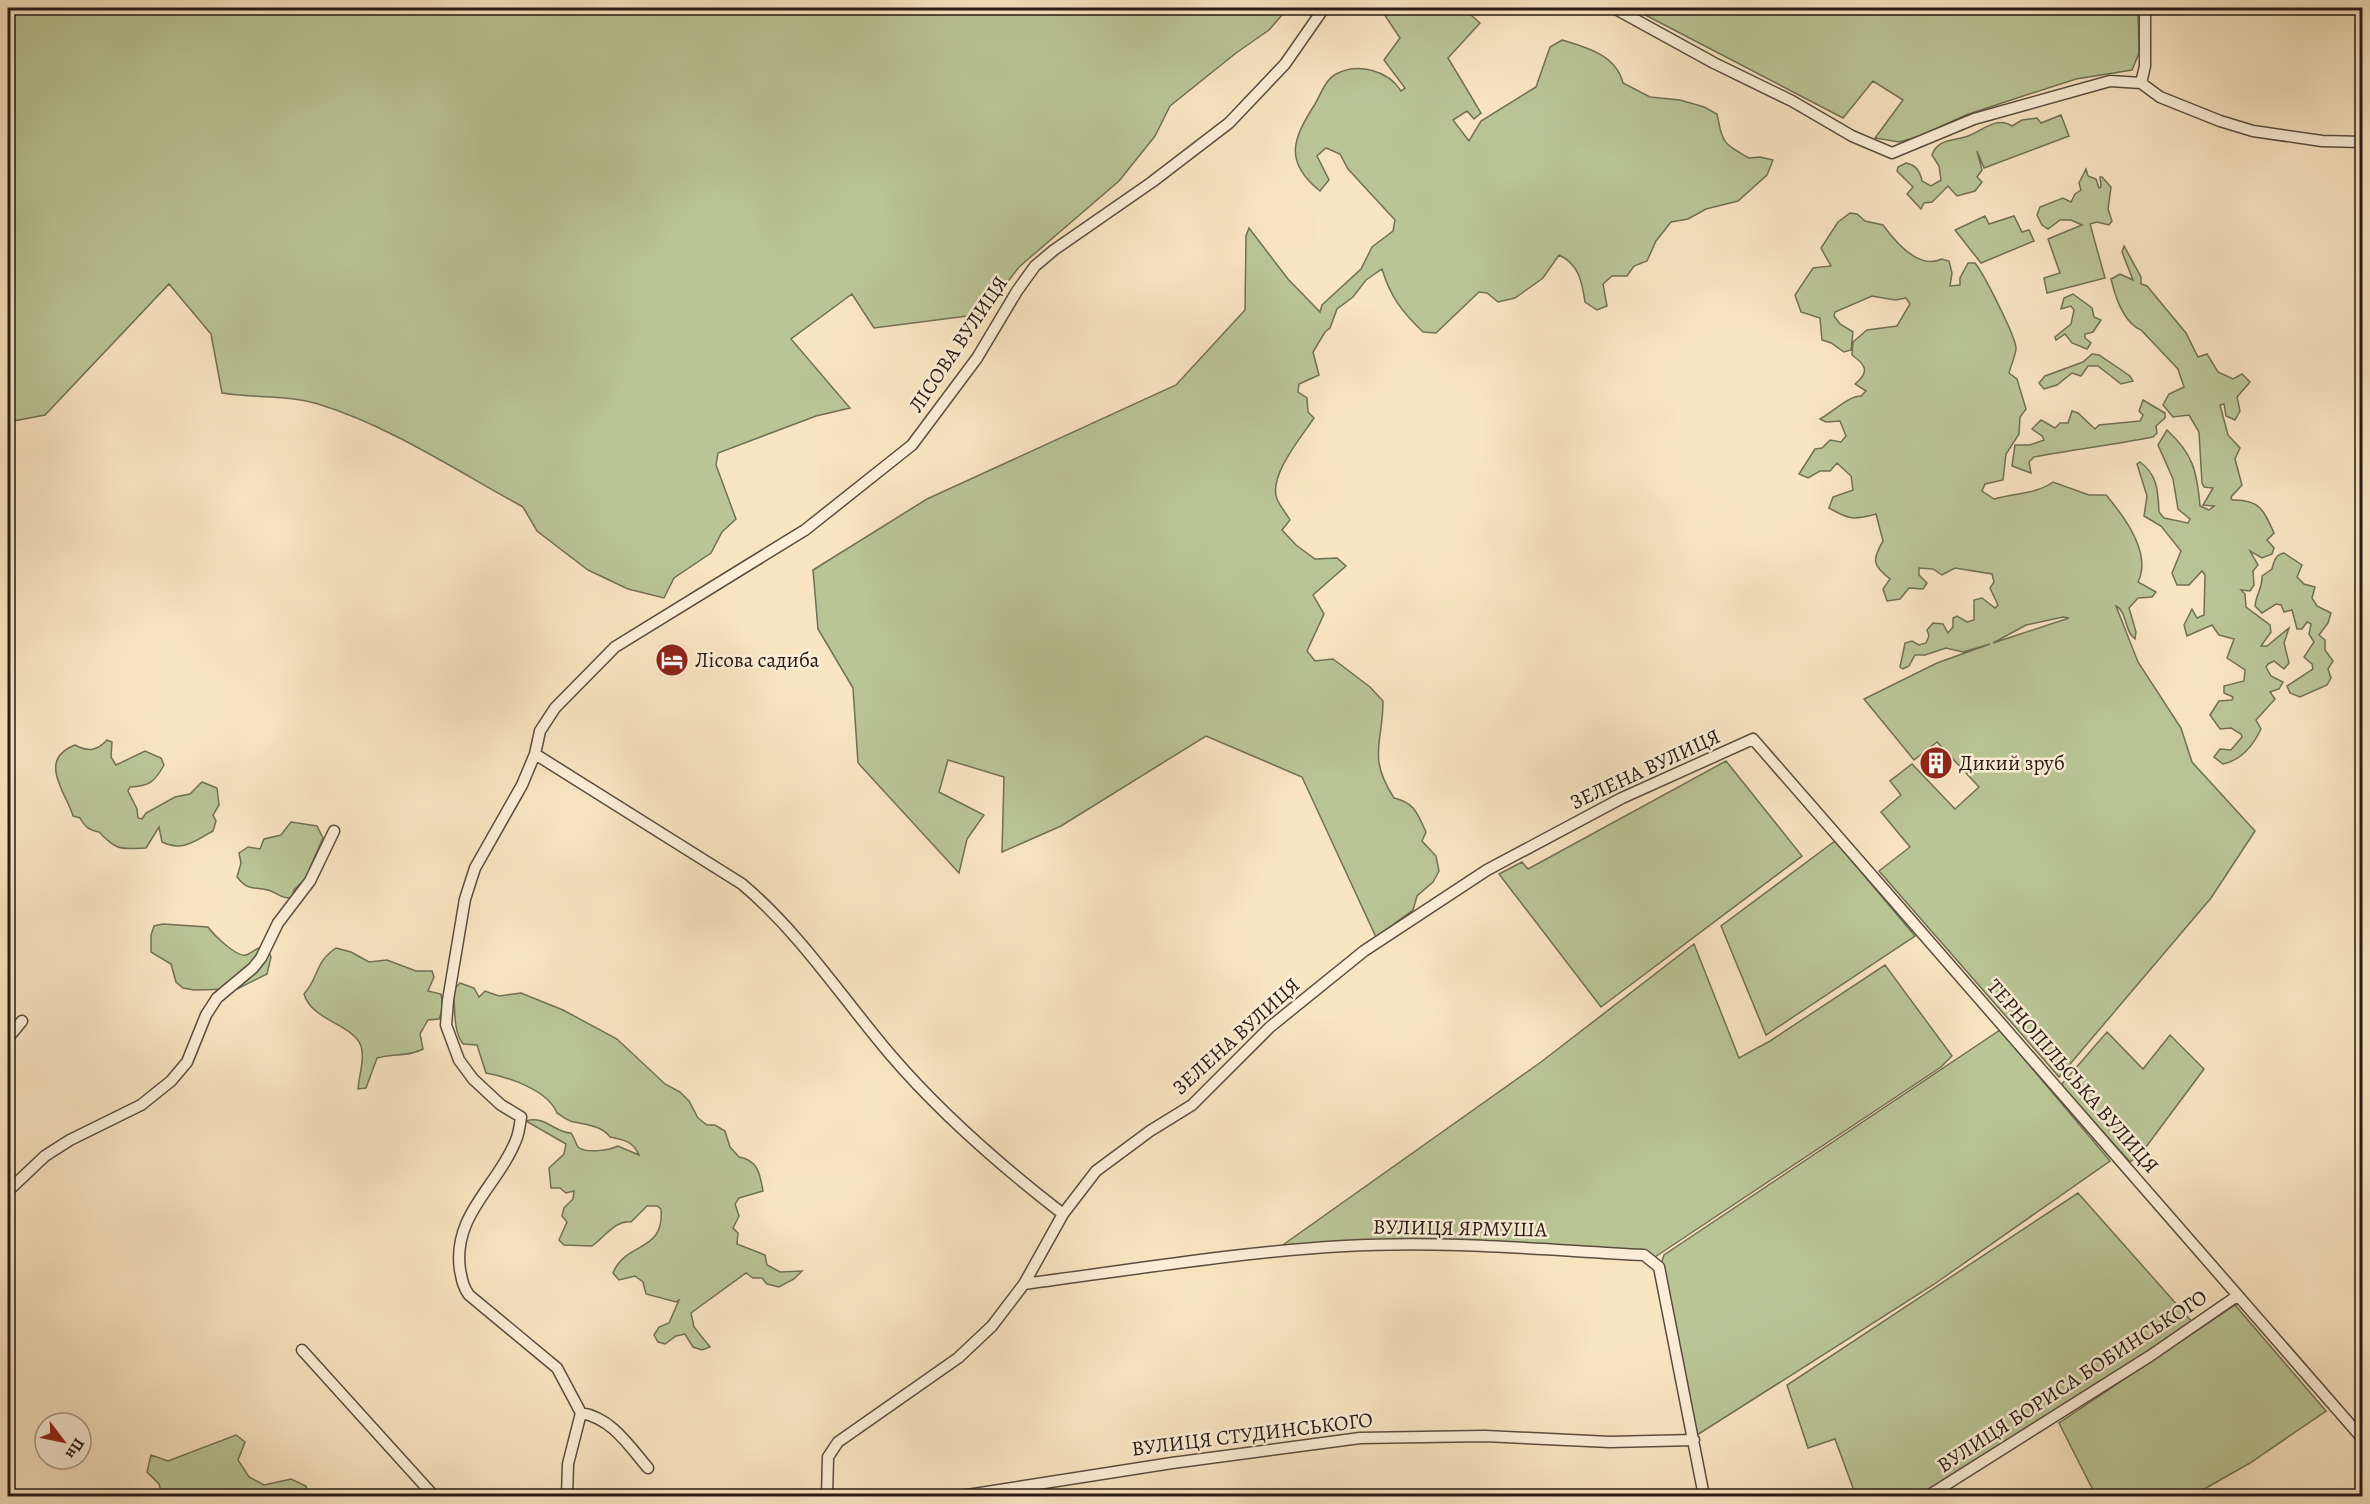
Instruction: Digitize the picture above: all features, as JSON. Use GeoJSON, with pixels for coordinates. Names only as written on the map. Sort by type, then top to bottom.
{"type":"FeatureCollection","features":[{"type":"Feature","properties":{"kind":"street","name":"ЛІСОВА ВУЛИЦЯ"},"geometry":{"type":"LineString","coordinates":[[581,1413],[556,1368],[462,1286],[457,1250],[473,1209],[516,1139],[521,1117],[501,1105],[473,1079],[459,1060],[446,1025],[451,974],[465,899],[476,868],[522,785],[535,754],[540,731],[555,708],[615,647],[805,530],[912,445],[970,367],[1035,266],[1054,250],[1152,182],[1229,123],[1285,64],[1323,8]]}},
{"type":"Feature","properties":{"kind":"street"},"geometry":{"type":"LineString","coordinates":[[1614,8],[1714,63],[1792,101],[1852,136],[1892,153],[1974,119],[2110,81],[2141,83],[2160,97],[2220,122],[2253,131],[2301,139],[2362,142]]}},
{"type":"Feature","properties":{"kind":"street"},"geometry":{"type":"LineString","coordinates":[[2141,83],[2145,66],[2145,8]]}},
{"type":"Feature","properties":{"kind":"street","name":"ЗЕЛЕНА ВУЛИЦЯ"},"geometry":{"type":"LineString","coordinates":[[827,1497],[828,1457],[838,1442],[958,1358],[992,1326],[1024,1284],[1063,1214],[1096,1171],[1150,1131],[1192,1105],[1270,1027],[1364,951],[1487,870],[1622,798],[1754,739]]}},
{"type":"Feature","properties":{"kind":"street","name":"ТЕРНОПІЛЬСЬКА ВУЛИЦЯ"},"geometry":{"type":"LineString","coordinates":[[1754,739],[2362,1438]]}},
{"type":"Feature","properties":{"kind":"street"},"geometry":{"type":"LineString","coordinates":[[535,754],[742,884],[768,906],[810,953],[891,1055],[1006,1169],[1063,1214]]}},
{"type":"Feature","properties":{"kind":"street"},"geometry":{"type":"LineString","coordinates":[[8,1191],[45,1156],[70,1140],[141,1105],[171,1081],[187,1062],[206,1015],[217,998],[261,958],[278,923],[310,881],[334,831]]}},
{"type":"Feature","properties":{"kind":"street"},"geometry":{"type":"LineString","coordinates":[[8,1038],[22,1021]]}},
{"type":"Feature","properties":{"kind":"street","name":"ВУЛИЦЯ ЯРМУША"},"geometry":{"type":"LineString","coordinates":[[1024,1284],[1267,1252],[1347,1246],[1468,1246],[1644,1255],[1659,1267],[1704,1497]]}},
{"type":"Feature","properties":{"kind":"street","name":"ВУЛИЦЯ БОРИСА БОБИНСЬКОГО"},"geometry":{"type":"LineString","coordinates":[[1928,1497],[2150,1356],[2237,1296]]}},
{"type":"Feature","properties":{"kind":"street"},"geometry":{"type":"LineString","coordinates":[[302,1350],[434,1497]]}},
{"type":"Feature","properties":{"kind":"street"},"geometry":{"type":"LineString","coordinates":[[567,1497],[568,1464],[581,1413],[596,1416],[613,1428],[648,1468]]}},
{"type":"Feature","properties":{"kind":"street","name":"ВУЛИЦЯ СТУДИНСЬКОГО"},"geometry":{"type":"LineString","coordinates":[[961,1497],[1172,1462],[1359,1438],[1485,1436],[1610,1442],[1694,1440]]}},
{"type":"Feature","properties":{"kind":"green space"},"geometry":{"type":"Polygon","coordinates":[[[8,8],[1288,8],[1269,30],[1236,53],[1170,106],[1155,136],[1119,181],[1019,267],[983,314],[874,328],[852,294],[791,339],[850,408],[816,416],[718,453],[716,465],[736,519],[722,532],[711,553],[674,578],[664,598],[628,589],[588,570],[537,531],[523,507],[423,450],[371,424],[306,401],[222,393],[211,334],[169,284],[45,415],[8,422],[8,8]]]}},
{"type":"Feature","properties":{"kind":"green space"},"geometry":{"type":"Polygon","coordinates":[[[1380,8],[1463,8],[1480,23],[1448,58],[1481,113],[1474,119],[1467,111],[1453,120],[1469,141],[1481,121],[1536,87],[1550,47],[1562,40],[1600,54],[1614,66],[1623,83],[1650,97],[1680,100],[1704,107],[1717,114],[1723,137],[1733,149],[1749,158],[1760,157],[1773,160],[1767,175],[1738,201],[1706,209],[1688,219],[1671,222],[1656,241],[1647,261],[1634,266],[1627,276],[1612,276],[1603,284],[1607,306],[1597,310],[1585,302],[1578,274],[1571,263],[1559,255],[1543,278],[1515,298],[1498,302],[1487,293],[1479,292],[1436,333],[1423,332],[1398,303],[1382,269],[1366,280],[1353,297],[1337,309],[1330,328],[1313,352],[1319,375],[1299,384],[1298,392],[1307,398],[1308,412],[1314,418],[1282,468],[1277,479],[1277,499],[1290,520],[1282,530],[1296,545],[1315,559],[1337,558],[1346,566],[1313,595],[1324,614],[1307,651],[1315,661],[1333,659],[1370,687],[1383,701],[1378,750],[1381,771],[1394,798],[1407,803],[1417,814],[1426,832],[1422,841],[1436,856],[1439,871],[1433,882],[1417,896],[1413,910],[1376,937],[1302,777],[1206,736],[1061,826],[1002,852],[1004,777],[948,760],[939,792],[984,815],[967,839],[959,873],[858,763],[853,688],[818,629],[813,570],[927,499],[1176,385],[1245,310],[1246,236],[1249,228],[1288,279],[1320,312],[1322,305],[1361,269],[1372,247],[1393,231],[1395,220],[1348,169],[1340,154],[1326,148],[1317,156],[1329,180],[1320,191],[1301,170],[1296,160],[1295,149],[1307,117],[1326,83],[1336,74],[1345,70],[1363,69],[1389,78],[1401,91],[1405,88],[1384,60],[1400,38],[1380,8]]]}},
{"type":"Feature","properties":{"kind":"green space"},"geometry":{"type":"Polygon","coordinates":[[[1632,8],[2138,8],[2139,53],[2132,70],[2076,79],[1966,115],[1920,136],[1899,142],[1875,138],[1903,100],[1873,81],[1843,118],[1632,8]]]}},
{"type":"Feature","properties":{"kind":"green space"},"geometry":{"type":"Polygon","coordinates":[[[2061,115],[2069,136],[1984,168],[1977,151],[1982,170],[1977,177],[1982,182],[1975,191],[1957,196],[1948,186],[1932,202],[1924,203],[1921,209],[1907,194],[1913,187],[1897,171],[1898,167],[1906,163],[1912,165],[1917,169],[1922,181],[1931,186],[1941,180],[1939,166],[1932,155],[1943,143],[1968,136],[1995,123],[2001,122],[2012,126],[2022,120],[2037,118],[2041,123],[2061,115]]]}},
{"type":"Feature","properties":{"kind":"green space"},"geometry":{"type":"Polygon","coordinates":[[[2086,169],[2088,176],[2096,179],[2099,188],[2101,187],[2100,177],[2111,187],[2108,209],[2112,221],[2109,225],[2097,222],[2090,224],[2105,278],[2047,293],[2044,278],[2060,273],[2048,239],[2082,225],[2071,220],[2060,220],[2048,229],[2042,225],[2037,215],[2040,207],[2063,198],[2071,202],[2075,194],[2081,190],[2079,183],[2086,169]]]}},
{"type":"Feature","properties":{"kind":"green space"},"geometry":{"type":"Polygon","coordinates":[[[1850,213],[1857,214],[1865,221],[1883,225],[1901,247],[1917,258],[1925,261],[1942,259],[1949,261],[1952,273],[1950,286],[1960,285],[1960,278],[1968,263],[1975,263],[1999,306],[2015,343],[2016,349],[2009,373],[2017,379],[2026,409],[2020,417],[2019,434],[2006,454],[2003,480],[1985,484],[1982,491],[1994,499],[2033,491],[2053,482],[2089,495],[2106,495],[2128,524],[2139,548],[2141,571],[2138,582],[2156,592],[2152,597],[2138,598],[2129,608],[2136,632],[2135,639],[2129,631],[2122,612],[2116,606],[2138,662],[2181,728],[2192,762],[2255,831],[2211,898],[2059,1077],[1879,871],[1910,847],[1881,812],[1901,795],[1890,781],[1912,764],[1955,809],[1979,787],[1937,742],[1914,760],[1864,699],[1937,663],[1990,644],[1963,652],[1946,648],[1925,655],[1915,655],[1909,666],[1903,669],[1900,667],[1905,643],[1912,641],[1919,645],[1926,643],[1929,636],[1927,630],[1933,623],[1943,624],[1948,633],[1953,627],[1953,618],[1957,616],[1967,622],[1974,620],[1974,600],[1982,598],[1995,608],[1998,605],[1990,588],[1994,582],[1992,574],[1955,568],[1942,575],[1933,569],[1919,568],[1919,575],[1927,583],[1923,589],[1909,588],[1900,599],[1887,601],[1883,589],[1890,579],[1880,570],[1876,562],[1877,553],[1883,541],[1876,514],[1852,518],[1829,508],[1833,497],[1853,490],[1851,476],[1837,463],[1830,471],[1820,471],[1808,478],[1799,474],[1815,449],[1822,448],[1830,440],[1841,442],[1846,436],[1840,421],[1826,422],[1820,419],[1846,401],[1861,396],[1866,391],[1855,384],[1863,376],[1864,369],[1863,365],[1852,355],[1853,342],[1867,330],[1897,326],[1910,304],[1906,298],[1895,300],[1872,296],[1835,312],[1834,316],[1840,324],[1853,332],[1851,350],[1844,352],[1822,340],[1820,318],[1801,312],[1795,295],[1813,268],[1831,266],[1821,248],[1838,222],[1850,213]],[[2063,617],[2026,625],[1993,643],[2069,618],[2063,617]]]}},
{"type":"Feature","properties":{"kind":"green space"},"geometry":{"type":"Polygon","coordinates":[[[1985,216],[1989,224],[2014,216],[2022,232],[2029,230],[2034,241],[1981,263],[1955,230],[1985,216]]]}},
{"type":"Feature","properties":{"kind":"green space"},"geometry":{"type":"Polygon","coordinates":[[[2124,246],[2141,277],[2141,284],[2147,286],[2186,333],[2198,357],[2207,354],[2218,372],[2233,379],[2242,374],[2250,382],[2237,397],[2240,411],[2235,420],[2226,416],[2224,404],[2220,405],[2228,435],[2240,448],[2235,459],[2242,485],[2231,497],[2232,500],[2255,504],[2263,512],[2274,533],[2267,540],[2274,548],[2272,554],[2262,558],[2250,551],[2258,565],[2253,571],[2254,585],[2250,591],[2241,590],[2245,594],[2246,607],[2270,625],[2271,632],[2261,646],[2267,646],[2289,628],[2284,643],[2289,663],[2284,669],[2274,661],[2266,667],[2271,676],[2283,682],[2279,689],[2270,692],[2275,699],[2256,720],[2261,729],[2254,741],[2241,756],[2223,764],[2214,757],[2220,749],[2231,750],[2242,737],[2231,728],[2220,729],[2210,715],[2219,701],[2232,700],[2233,697],[2224,693],[2224,686],[2244,681],[2245,670],[2227,658],[2234,639],[2219,635],[2212,625],[2187,636],[2184,625],[2192,609],[2197,618],[2204,615],[2205,575],[2202,571],[2189,585],[2177,585],[2172,573],[2181,551],[2161,526],[2144,516],[2147,496],[2137,464],[2140,462],[2154,478],[2159,512],[2164,518],[2188,523],[2190,519],[2178,509],[2173,479],[2158,445],[2167,430],[2188,455],[2195,473],[2200,506],[2209,510],[2214,506],[2203,505],[2213,488],[2204,487],[2202,483],[2199,432],[2189,415],[2173,417],[2163,405],[2169,394],[2184,387],[2178,369],[2130,321],[2118,301],[2111,279],[2120,274],[2133,280],[2122,252],[2124,246]]]}},
{"type":"Feature","properties":{"kind":"green space"},"geometry":{"type":"Polygon","coordinates":[[[2073,294],[2092,308],[2094,317],[2101,320],[2093,332],[2085,334],[2085,338],[2091,343],[2087,349],[2072,343],[2065,334],[2056,340],[2055,337],[2071,324],[2074,310],[2071,306],[2061,309],[2064,298],[2073,294]]]}},
{"type":"Feature","properties":{"kind":"green space"},"geometry":{"type":"Polygon","coordinates":[[[2092,354],[2099,355],[2130,376],[2133,381],[2121,384],[2098,366],[2088,366],[2081,376],[2072,373],[2057,385],[2044,389],[2039,383],[2045,376],[2083,362],[2092,354]]]}},
{"type":"Feature","properties":{"kind":"green space"},"geometry":{"type":"Polygon","coordinates":[[[2143,400],[2165,413],[2165,418],[2156,426],[2157,433],[2153,437],[2034,457],[2029,462],[2031,473],[2012,466],[2015,445],[2030,445],[2044,440],[2032,429],[2041,420],[2055,428],[2060,423],[2068,423],[2072,411],[2078,413],[2095,429],[2099,425],[2140,421],[2143,415],[2139,411],[2143,400]]]}},
{"type":"Feature","properties":{"kind":"green space"},"geometry":{"type":"Polygon","coordinates":[[[2284,553],[2302,565],[2297,577],[2304,584],[2315,587],[2312,598],[2317,606],[2331,613],[2328,623],[2319,635],[2325,640],[2325,650],[2333,661],[2328,669],[2331,678],[2327,685],[2300,697],[2290,693],[2287,686],[2313,669],[2312,664],[2304,657],[2314,642],[2309,634],[2311,624],[2307,622],[2302,629],[2297,629],[2292,610],[2284,612],[2281,605],[2276,604],[2262,613],[2255,606],[2262,576],[2272,569],[2277,557],[2284,553]]]}},
{"type":"Feature","properties":{"kind":"green space"},"geometry":{"type":"Polygon","coordinates":[[[107,740],[112,742],[111,757],[116,765],[145,751],[161,758],[164,765],[150,782],[142,786],[130,787],[128,791],[137,809],[138,818],[142,819],[146,813],[175,797],[190,794],[202,782],[217,788],[219,805],[213,815],[216,821],[213,831],[194,842],[176,846],[162,842],[159,827],[146,848],[119,848],[99,832],[88,828],[80,818],[73,816],[57,778],[57,759],[63,751],[75,745],[84,749],[92,749],[107,740]]]}},
{"type":"Feature","properties":{"kind":"green space"},"geometry":{"type":"Polygon","coordinates":[[[1726,761],[1802,856],[1601,1007],[1499,874],[1522,862],[1528,869],[1726,761]]]}},
{"type":"Feature","properties":{"kind":"green space"},"geometry":{"type":"Polygon","coordinates":[[[291,822],[317,826],[323,838],[305,879],[294,890],[292,898],[285,898],[268,890],[245,885],[237,877],[241,863],[239,853],[248,847],[260,849],[264,839],[281,835],[291,822]]]}},
{"type":"Feature","properties":{"kind":"green space"},"geometry":{"type":"Polygon","coordinates":[[[1835,841],[1915,936],[1766,1035],[1721,926],[1835,841]]]}},
{"type":"Feature","properties":{"kind":"green space"},"geometry":{"type":"Polygon","coordinates":[[[163,924],[208,927],[225,945],[242,955],[259,948],[268,950],[271,957],[267,974],[237,989],[183,988],[176,982],[171,964],[151,952],[151,935],[154,926],[163,924]]]}},
{"type":"Feature","properties":{"kind":"green space"},"geometry":{"type":"Polygon","coordinates":[[[1694,944],[1739,1058],[1770,1041],[1885,965],[1952,1056],[1941,1067],[1655,1257],[1645,1252],[1280,1247],[1541,1062],[1694,944]]]}},
{"type":"Feature","properties":{"kind":"green space"},"geometry":{"type":"Polygon","coordinates":[[[336,948],[351,952],[369,962],[387,960],[416,971],[432,971],[434,977],[428,991],[441,994],[443,1008],[439,1019],[428,1020],[420,1034],[423,1049],[412,1053],[377,1058],[366,1088],[358,1089],[362,1056],[361,1046],[357,1039],[350,1032],[323,1017],[308,1003],[304,994],[313,981],[320,964],[336,948]]]}},
{"type":"Feature","properties":{"kind":"green space"},"geometry":{"type":"Polygon","coordinates":[[[460,983],[474,988],[479,997],[485,991],[499,996],[521,993],[563,1010],[617,1039],[665,1084],[680,1092],[689,1101],[698,1118],[707,1125],[715,1125],[725,1131],[730,1147],[739,1157],[750,1161],[759,1174],[763,1191],[739,1198],[735,1204],[739,1216],[733,1228],[738,1233],[737,1244],[765,1255],[767,1265],[780,1272],[802,1271],[794,1279],[779,1287],[767,1284],[762,1278],[753,1278],[746,1273],[691,1313],[694,1327],[710,1347],[702,1350],[693,1347],[685,1334],[676,1336],[665,1344],[658,1342],[654,1335],[659,1327],[669,1323],[679,1300],[676,1302],[646,1294],[643,1282],[635,1276],[619,1280],[613,1273],[619,1263],[657,1233],[661,1223],[661,1209],[657,1206],[647,1206],[631,1222],[615,1226],[592,1246],[564,1245],[559,1240],[567,1222],[562,1216],[564,1208],[573,1199],[574,1191],[566,1193],[560,1188],[551,1188],[549,1168],[564,1154],[566,1144],[526,1121],[539,1120],[571,1133],[578,1147],[582,1149],[598,1151],[618,1146],[639,1155],[637,1150],[628,1142],[610,1137],[599,1128],[565,1118],[536,1091],[486,1073],[477,1045],[463,1044],[457,1032],[453,990],[460,983]]]}},
{"type":"Feature","properties":{"kind":"green space"},"geometry":{"type":"Polygon","coordinates":[[[2000,1030],[2110,1161],[1933,1285],[1697,1435],[1661,1264],[1664,1255],[2000,1030]]]}},
{"type":"Feature","properties":{"kind":"green space"},"geometry":{"type":"Polygon","coordinates":[[[2107,1032],[2143,1069],[2170,1035],[2204,1069],[2143,1151],[2130,1162],[2061,1085],[2107,1032]]]}},
{"type":"Feature","properties":{"kind":"green space"},"geometry":{"type":"Polygon","coordinates":[[[2078,1193],[2195,1325],[1927,1496],[1856,1496],[1835,1439],[1808,1448],[1787,1385],[2078,1193]]]}},
{"type":"Feature","properties":{"kind":"green space"},"geometry":{"type":"Polygon","coordinates":[[[2235,1305],[2326,1411],[2250,1463],[2192,1496],[2096,1496],[2059,1423],[2235,1305]]]}},
{"type":"Feature","properties":{"kind":"green space"},"geometry":{"type":"Polygon","coordinates":[[[236,1435],[245,1442],[238,1460],[249,1477],[264,1485],[291,1479],[306,1486],[308,1496],[162,1496],[159,1484],[147,1472],[151,1455],[168,1461],[236,1435]]]}},
{"type":"Feature","properties":{"kind":"place","name":"Лісова садиба"},"geometry":{"type":"Point","coordinates":[672,660]}},
{"type":"Feature","properties":{"kind":"place","name":"Дикий зруб"},"geometry":{"type":"Point","coordinates":[1936,763]}}]}
